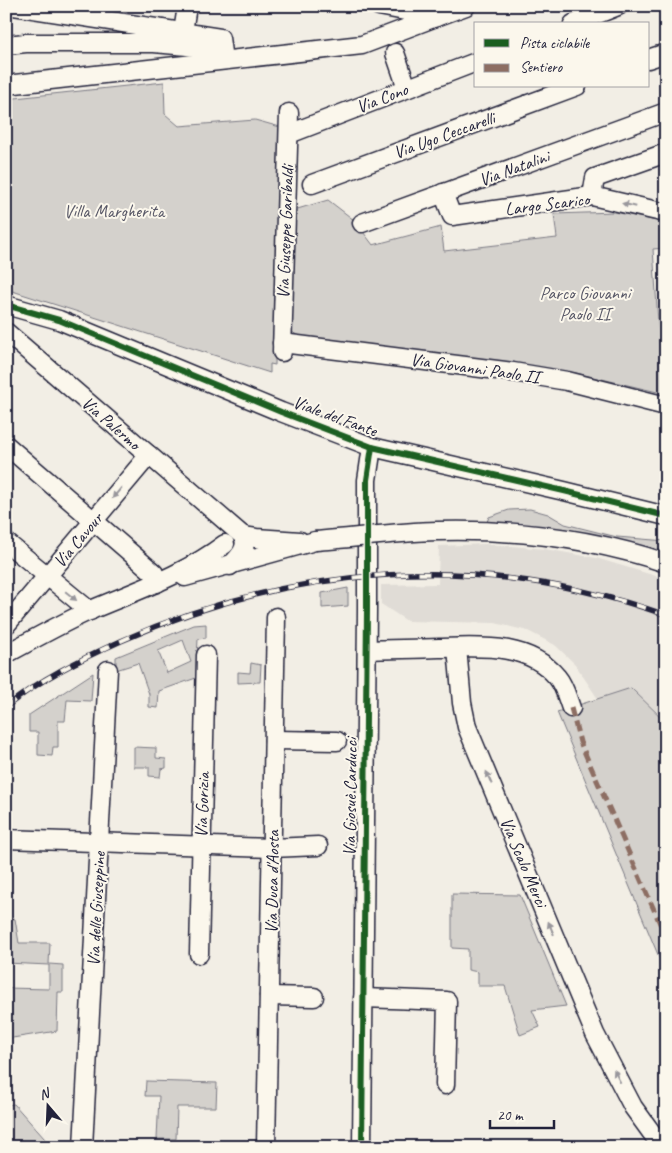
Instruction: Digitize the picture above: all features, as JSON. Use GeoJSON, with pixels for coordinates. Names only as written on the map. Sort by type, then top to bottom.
{"type":"FeatureCollection","features":[{"type":"Feature","properties":{"kind":"street"},"geometry":{"type":"LineString","coordinates":[[14,6],[220,38],[222,55]]}},
{"type":"Feature","properties":{"kind":"street"},"geometry":{"type":"LineString","coordinates":[[183,32],[187,6]]}},
{"type":"Feature","properties":{"kind":"street"},"geometry":{"type":"LineString","coordinates":[[380,6],[436,17]]}},
{"type":"Feature","properties":{"kind":"street"},"geometry":{"type":"LineString","coordinates":[[6,85],[222,55],[362,45],[466,6]]}},
{"type":"Feature","properties":{"kind":"street"},"geometry":{"type":"LineString","coordinates":[[577,22],[608,8]]}},
{"type":"Feature","properties":{"kind":"street"},"geometry":{"type":"LineString","coordinates":[[395,32],[398,10]]}},
{"type":"Feature","properties":{"kind":"street"},"geometry":{"type":"LineString","coordinates":[[6,45],[26,42],[154,43],[222,55]]}},
{"type":"Feature","properties":{"kind":"street"},"geometry":{"type":"LineString","coordinates":[[650,58],[666,52]]}},
{"type":"Feature","properties":{"kind":"street"},"geometry":{"type":"LineString","coordinates":[[395,53],[408,88]]}},
{"type":"Feature","properties":{"kind":"street","name":"Via Cono"},"geometry":{"type":"LineString","coordinates":[[288,134],[474,63]]}},
{"type":"Feature","properties":{"kind":"street","name":"Via Ugo Ceccarelli"},"geometry":{"type":"LineString","coordinates":[[312,184],[571,88]]}},
{"type":"Feature","properties":{"kind":"street","name":"Via Giuseppe Garibaldi"},"geometry":{"type":"LineString","coordinates":[[282,348],[289,112]]}},
{"type":"Feature","properties":{"kind":"street","name":"Via Natalini"},"geometry":{"type":"LineString","coordinates":[[362,223],[666,112]]}},
{"type":"Feature","properties":{"kind":"street"},"geometry":{"type":"LineString","coordinates":[[592,196],[595,178],[666,153]]}},
{"type":"Feature","properties":{"kind":"street","name":"Largo Scarico"},"geometry":{"type":"LineString","coordinates":[[443,193],[452,216],[592,196],[666,213]]}},
{"type":"Feature","properties":{"kind":"street","name":"Viale del Fante"},"geometry":{"type":"LineString","coordinates":[[6,305],[59,320],[281,412],[372,447],[666,516]]}},
{"type":"Feature","properties":{"kind":"street"},"geometry":{"type":"LineString","coordinates":[[12,337],[26,317],[35,313]]}},
{"type":"Feature","properties":{"kind":"street","name":"Via Palermo"},"geometry":{"type":"LineString","coordinates":[[12,337],[217,512],[224,531],[234,547]]}},
{"type":"Feature","properties":{"kind":"street","name":"Via Giovanni Paolo II"},"geometry":{"type":"LineString","coordinates":[[282,348],[522,374],[567,381],[666,406]]}},
{"type":"Feature","properties":{"kind":"street"},"geometry":{"type":"LineString","coordinates":[[6,445],[162,581]]}},
{"type":"Feature","properties":{"kind":"street","name":"Via Giosuè Carducci"},"geometry":{"type":"LineString","coordinates":[[362,1147],[367,480],[372,447]]}},
{"type":"Feature","properties":{"kind":"street","name":"Via Cavour"},"geometry":{"type":"LineString","coordinates":[[6,625],[149,455]]}},
{"type":"Feature","properties":{"kind":"street"},"geometry":{"type":"LineString","coordinates":[[6,654],[90,611],[162,581],[207,558],[234,547],[280,540],[315,541],[436,531],[510,532],[582,540],[647,557],[666,564]]}},
{"type":"Feature","properties":{"kind":"street"},"geometry":{"type":"LineString","coordinates":[[234,547],[259,557],[315,541]]}},
{"type":"Feature","properties":{"kind":"street"},"geometry":{"type":"LineString","coordinates":[[6,542],[90,611]]}},
{"type":"Feature","properties":{"kind":"street","name":"Via Duca d'Aosta"},"geometry":{"type":"LineString","coordinates":[[266,1147],[276,617]]}},
{"type":"Feature","properties":{"kind":"street"},"geometry":{"type":"LineString","coordinates":[[366,650],[490,647],[512,651],[530,657],[557,677],[565,689],[571,708]]}},
{"type":"Feature","properties":{"kind":"street","name":"Via Scalo Merci"},"geometry":{"type":"LineString","coordinates":[[457,648],[462,703],[467,727],[595,1034],[633,1107],[662,1147]]}},
{"type":"Feature","properties":{"kind":"street","name":"Via Gorizia"},"geometry":{"type":"LineString","coordinates":[[199,954],[200,846],[206,655]]}},
{"type":"Feature","properties":{"kind":"street","name":"Via delle Giuseppine"},"geometry":{"type":"LineString","coordinates":[[83,1147],[108,670]]}},
{"type":"Feature","properties":{"kind":"street"},"geometry":{"type":"LineString","coordinates":[[274,740],[337,741]]}},
{"type":"Feature","properties":{"kind":"street"},"geometry":{"type":"LineString","coordinates":[[6,839],[272,848],[318,846]]}},
{"type":"Feature","properties":{"kind":"street"},"geometry":{"type":"LineString","coordinates":[[269,996],[314,997]]}},
{"type":"Feature","properties":{"kind":"street"},"geometry":{"type":"LineString","coordinates":[[363,998],[447,1001],[445,1085]]}},
{"type":"Feature","properties":{"kind":"shaded area"},"geometry":{"type":"Polygon","coordinates":[[[486,544],[545,549],[596,558],[666,579],[666,722],[631,688],[598,699],[575,664],[555,645],[528,631],[495,623],[407,621],[381,604],[381,585],[438,584],[439,546],[486,544]]]}},
{"type":"Feature","properties":{"kind":"green space","name":"Villa Margherita"},"geometry":{"type":"Polygon","coordinates":[[[164,82],[165,114],[179,126],[255,120],[280,127],[275,365],[270,364],[270,373],[6,289],[6,99],[164,82]]]}},
{"type":"Feature","properties":{"kind":"green space","name":"Parco Giovanni Paolo II"},"geometry":{"type":"Polygon","coordinates":[[[328,200],[354,220],[373,245],[441,227],[444,251],[557,238],[554,214],[615,212],[666,223],[666,248],[653,249],[660,351],[666,352],[666,394],[576,373],[315,342],[301,338],[288,329],[294,210],[328,200]]]}},
{"type":"Feature","properties":{"kind":"green space"},"geometry":{"type":"Polygon","coordinates":[[[530,509],[548,514],[565,524],[617,537],[666,541],[666,554],[653,549],[564,530],[486,524],[489,517],[509,510],[530,509]]]}},
{"type":"Feature","properties":{"kind":"green space"},"geometry":{"type":"Polygon","coordinates":[[[348,588],[348,606],[322,608],[322,593],[348,588]]]}},
{"type":"Feature","properties":{"kind":"green space"},"geometry":{"type":"Polygon","coordinates":[[[206,624],[206,638],[198,639],[196,678],[159,691],[158,708],[149,707],[149,694],[138,663],[116,670],[116,657],[194,625],[206,624]],[[183,640],[158,651],[167,673],[191,662],[183,640]]]}},
{"type":"Feature","properties":{"kind":"green space"},"geometry":{"type":"Polygon","coordinates":[[[251,663],[261,665],[260,682],[238,683],[238,672],[250,673],[251,663]]]}},
{"type":"Feature","properties":{"kind":"green space"},"geometry":{"type":"Polygon","coordinates":[[[93,673],[91,701],[67,700],[65,721],[58,721],[58,747],[53,747],[52,756],[38,755],[38,732],[29,732],[29,715],[93,673]]]}},
{"type":"Feature","properties":{"kind":"green space"},"geometry":{"type":"Polygon","coordinates":[[[631,688],[666,722],[666,974],[557,712],[631,688]]]}},
{"type":"Feature","properties":{"kind":"green space"},"geometry":{"type":"Polygon","coordinates":[[[134,747],[156,748],[156,758],[166,759],[166,768],[161,769],[160,777],[149,776],[149,767],[134,767],[134,747]]]}},
{"type":"Feature","properties":{"kind":"green space"},"geometry":{"type":"Polygon","coordinates":[[[452,894],[520,895],[566,1006],[532,1010],[540,1027],[520,1035],[505,986],[478,986],[478,972],[468,970],[468,949],[452,948],[452,894]]]}},
{"type":"Feature","properties":{"kind":"green space"},"geometry":{"type":"Polygon","coordinates":[[[6,918],[15,919],[19,943],[50,943],[49,964],[63,965],[63,992],[58,992],[57,1031],[6,1039],[6,988],[49,989],[49,965],[6,963],[6,918]]]}},
{"type":"Feature","properties":{"kind":"green space"},"geometry":{"type":"Polygon","coordinates":[[[146,1081],[217,1083],[216,1107],[177,1107],[176,1139],[157,1139],[159,1096],[145,1096],[146,1081]]]}},
{"type":"Feature","properties":{"kind":"green space"},"geometry":{"type":"Polygon","coordinates":[[[14,1104],[52,1147],[6,1147],[6,1105],[14,1104]]]}},
{"type":"Feature","properties":{"kind":"railway"},"geometry":{"type":"LineString","coordinates":[[6,707],[33,687],[61,670],[121,641],[187,615],[254,595],[322,582],[391,575],[460,575],[529,581],[598,595],[666,615]]}},
{"type":"Feature","properties":{"kind":"marked path"},"geometry":{"type":"LineString","coordinates":[[571,708],[580,742],[666,937]]}},
{"type":"Feature","properties":{"kind":"cycle path"},"geometry":{"type":"LineString","coordinates":[[6,305],[59,320],[281,412],[372,447],[666,516]]}},
{"type":"Feature","properties":{"kind":"cycle path"},"geometry":{"type":"LineString","coordinates":[[362,1147],[367,480],[372,447]]}}]}
